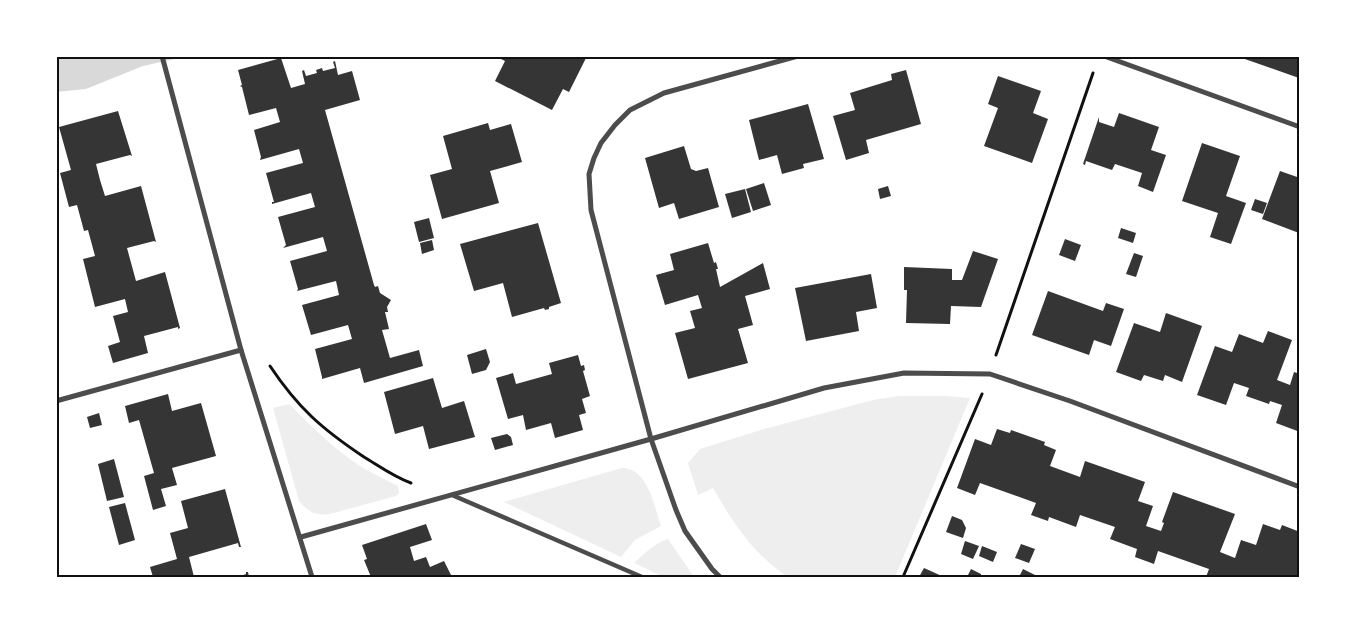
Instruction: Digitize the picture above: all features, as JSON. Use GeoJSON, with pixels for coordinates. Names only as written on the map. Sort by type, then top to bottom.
{"type":"FeatureCollection","features":[{"type":"Feature","properties":{"kind":"street"},"geometry":{"type":"LineString","coordinates":[[162,56],[241,350],[312,577]]}},
{"type":"Feature","properties":{"kind":"street"},"geometry":{"type":"LineString","coordinates":[[720,577],[712,569],[685,531],[651,438],[591,210],[589,174],[601,143],[630,110],[664,93],[798,56]]}},
{"type":"Feature","properties":{"kind":"street"},"geometry":{"type":"LineString","coordinates":[[1104,56],[1300,127]]}},
{"type":"Feature","properties":{"kind":"street"},"geometry":{"type":"LineString","coordinates":[[56,401],[241,350]]}},
{"type":"Feature","properties":{"kind":"street"},"geometry":{"type":"LineString","coordinates":[[301,537],[824,388],[904,373],[990,374],[1070,400],[1300,487]]}},
{"type":"Feature","properties":{"kind":"street"},"geometry":{"type":"LineString","coordinates":[[451,494],[642,577]]}},
{"type":"Feature","properties":{"kind":"path"},"geometry":{"type":"LineString","coordinates":[[996,352],[1096,66]]}},
{"type":"Feature","properties":{"kind":"path"},"geometry":{"type":"LineString","coordinates":[[241,350],[268,364],[308,415],[351,448],[402,480],[451,494]]}},
{"type":"Feature","properties":{"kind":"path"},"geometry":{"type":"LineString","coordinates":[[903,577],[979,401]]}},
{"type":"Feature","properties":{"kind":"shaded area"},"geometry":{"type":"Polygon","coordinates":[[[56,56],[188,56],[143,66],[86,89],[56,92],[56,56]]]}},
{"type":"Feature","properties":{"kind":"shaded area"},"geometry":{"type":"Polygon","coordinates":[[[898,396],[970,398],[895,577],[788,577],[754,548],[713,488],[698,495],[688,463],[700,449],[764,429],[873,400],[898,396]]]}},
{"type":"Feature","properties":{"kind":"shaded area"},"geometry":{"type":"Polygon","coordinates":[[[289,404],[333,446],[363,468],[398,486],[399,493],[396,496],[330,514],[316,514],[306,508],[299,501],[273,408],[289,404]]]}},
{"type":"Feature","properties":{"kind":"shaded area"},"geometry":{"type":"Polygon","coordinates":[[[622,468],[638,474],[644,481],[661,526],[635,540],[621,557],[504,502],[622,468]]]}},
{"type":"Feature","properties":{"kind":"shaded area"},"geometry":{"type":"Polygon","coordinates":[[[668,539],[694,577],[664,577],[634,563],[654,546],[668,539]]]}},
{"type":"Feature","properties":{"kind":"building"},"geometry":{"type":"Polygon","coordinates":[[[495,56],[587,56],[569,92],[563,89],[552,110],[495,81],[505,61],[495,56]]]}},
{"type":"Feature","properties":{"kind":"building"},"geometry":{"type":"Polygon","coordinates":[[[1243,56],[1300,56],[1299,78],[1242,58],[1243,56]]]}},
{"type":"Feature","properties":{"kind":"building"},"geometry":{"type":"Polygon","coordinates":[[[281,58],[291,88],[305,84],[302,71],[304,70],[306,76],[317,73],[316,70],[322,68],[323,71],[335,68],[333,62],[335,61],[338,75],[352,71],[360,100],[325,110],[374,285],[375,287],[378,286],[380,293],[391,300],[387,307],[388,312],[385,312],[389,329],[382,330],[390,358],[419,350],[423,366],[364,383],[360,368],[322,379],[315,349],[352,339],[348,325],[311,335],[302,305],[339,295],[336,281],[297,291],[290,261],[327,251],[323,237],[283,248],[286,245],[278,217],[315,207],[311,193],[272,204],[274,202],[266,173],[303,163],[299,149],[260,160],[261,157],[254,130],[280,122],[276,108],[249,115],[242,87],[240,86],[242,85],[238,70],[281,58]]]}},
{"type":"Feature","properties":{"kind":"building"},"geometry":{"type":"Polygon","coordinates":[[[906,70],[921,124],[866,140],[869,153],[846,160],[833,116],[855,110],[850,93],[892,80],[891,74],[906,70]]]}},
{"type":"Feature","properties":{"kind":"building"},"geometry":{"type":"Polygon","coordinates":[[[998,76],[1041,91],[1033,113],[1048,119],[1032,163],[984,146],[998,108],[988,104],[998,76]]]}},
{"type":"Feature","properties":{"kind":"building"},"geometry":{"type":"Polygon","coordinates":[[[808,104],[824,159],[803,164],[804,168],[782,174],[777,155],[759,160],[749,120],[808,104]]]}},
{"type":"Feature","properties":{"kind":"building"},"geometry":{"type":"Polygon","coordinates":[[[118,111],[132,156],[96,164],[100,180],[105,196],[141,186],[156,242],[127,248],[136,281],[165,272],[180,328],[144,336],[148,353],[113,363],[108,346],[120,342],[113,316],[128,312],[125,299],[95,307],[83,259],[95,256],[88,230],[84,231],[77,205],[69,207],[60,173],[71,170],[59,127],[118,111]]]}},
{"type":"Feature","properties":{"kind":"building"},"geometry":{"type":"Polygon","coordinates":[[[1119,113],[1159,127],[1151,150],[1166,155],[1153,192],[1138,186],[1142,173],[1115,164],[1112,170],[1086,161],[1085,165],[1083,164],[1099,117],[1099,122],[1114,127],[1119,113]]]}},
{"type":"Feature","properties":{"kind":"building"},"geometry":{"type":"Polygon","coordinates":[[[488,123],[490,130],[511,124],[522,162],[490,171],[499,203],[442,219],[430,175],[452,169],[443,136],[488,123]]]}},
{"type":"Feature","properties":{"kind":"building"},"geometry":{"type":"Polygon","coordinates":[[[1202,143],[1240,156],[1226,196],[1246,203],[1231,244],[1210,237],[1218,213],[1182,201],[1202,143]]]}},
{"type":"Feature","properties":{"kind":"building"},"geometry":{"type":"Polygon","coordinates":[[[684,146],[691,169],[696,171],[708,168],[719,207],[679,219],[674,203],[659,208],[645,158],[684,146]]]}},
{"type":"Feature","properties":{"kind":"building"},"geometry":{"type":"Polygon","coordinates":[[[1280,171],[1300,178],[1299,233],[1262,219],[1280,171]]]}},
{"type":"Feature","properties":{"kind":"building"},"geometry":{"type":"Polygon","coordinates":[[[764,183],[771,205],[753,211],[746,189],[764,183]]]}},
{"type":"Feature","properties":{"kind":"building"},"geometry":{"type":"Polygon","coordinates":[[[888,186],[891,196],[880,199],[878,189],[888,186]]]}},
{"type":"Feature","properties":{"kind":"building"},"geometry":{"type":"Polygon","coordinates":[[[745,189],[751,212],[732,218],[725,194],[745,189]]]}},
{"type":"Feature","properties":{"kind":"building"},"geometry":{"type":"Polygon","coordinates":[[[1255,199],[1267,203],[1263,214],[1251,210],[1255,199]]]}},
{"type":"Feature","properties":{"kind":"building"},"geometry":{"type":"Polygon","coordinates":[[[429,218],[434,238],[419,242],[414,222],[429,218]]]}},
{"type":"Feature","properties":{"kind":"building"},"geometry":{"type":"Polygon","coordinates":[[[538,223],[561,303],[549,307],[549,309],[545,310],[544,308],[512,317],[503,283],[474,291],[460,244],[538,223]]]}},
{"type":"Feature","properties":{"kind":"building"},"geometry":{"type":"Polygon","coordinates":[[[1121,228],[1136,233],[1133,243],[1118,238],[1121,228]]]}},
{"type":"Feature","properties":{"kind":"building"},"geometry":{"type":"Polygon","coordinates":[[[1065,239],[1081,245],[1075,261],[1059,255],[1065,239]]]}},
{"type":"Feature","properties":{"kind":"building"},"geometry":{"type":"Polygon","coordinates":[[[432,240],[434,250],[422,254],[420,243],[432,240]]]}},
{"type":"Feature","properties":{"kind":"building"},"geometry":{"type":"Polygon","coordinates":[[[708,243],[714,263],[716,262],[718,269],[716,269],[720,287],[763,263],[770,289],[745,296],[753,325],[738,329],[748,363],[688,379],[675,333],[695,328],[690,311],[702,308],[698,295],[665,305],[656,275],[674,270],[670,254],[708,243]]]}},
{"type":"Feature","properties":{"kind":"building"},"geometry":{"type":"Polygon","coordinates":[[[973,251],[998,259],[981,307],[951,306],[950,324],[906,323],[907,290],[904,290],[904,267],[952,269],[952,280],[962,280],[973,251]]]}},
{"type":"Feature","properties":{"kind":"building"},"geometry":{"type":"Polygon","coordinates":[[[1134,253],[1143,256],[1136,277],[1126,274],[1134,253]]]}},
{"type":"Feature","properties":{"kind":"building"},"geometry":{"type":"Polygon","coordinates":[[[871,274],[877,308],[856,312],[859,331],[806,341],[795,288],[871,274]]]}},
{"type":"Feature","properties":{"kind":"building"},"geometry":{"type":"Polygon","coordinates":[[[1048,291],[1103,311],[1106,303],[1124,309],[1111,346],[1094,340],[1089,355],[1032,335],[1048,291]]]}},
{"type":"Feature","properties":{"kind":"building"},"geometry":{"type":"Polygon","coordinates":[[[1166,313],[1202,326],[1182,382],[1165,375],[1163,381],[1144,375],[1141,381],[1116,372],[1134,323],[1160,332],[1166,313]]]}},
{"type":"Feature","properties":{"kind":"building"},"geometry":{"type":"Polygon","coordinates":[[[1268,331],[1292,340],[1277,380],[1290,385],[1294,372],[1300,374],[1300,432],[1276,423],[1282,405],[1270,401],[1269,404],[1246,396],[1249,388],[1234,383],[1226,405],[1197,395],[1215,346],[1232,352],[1239,334],[1263,343],[1268,331]]]}},
{"type":"Feature","properties":{"kind":"building"},"geometry":{"type":"Polygon","coordinates":[[[486,349],[490,362],[486,370],[472,374],[467,355],[486,349]]]}},
{"type":"Feature","properties":{"kind":"building"},"geometry":{"type":"Polygon","coordinates":[[[578,355],[581,366],[584,365],[585,370],[583,371],[590,396],[582,399],[586,413],[579,415],[583,430],[555,438],[551,423],[526,430],[523,415],[508,419],[496,378],[513,373],[516,384],[552,374],[549,363],[578,355]]]}},
{"type":"Feature","properties":{"kind":"building"},"geometry":{"type":"Polygon","coordinates":[[[433,378],[442,408],[464,401],[475,437],[429,449],[423,426],[395,434],[384,392],[433,378]]]}},
{"type":"Feature","properties":{"kind":"building"},"geometry":{"type":"Polygon","coordinates":[[[168,394],[172,411],[201,403],[216,456],[172,468],[177,485],[161,489],[166,506],[153,510],[144,476],[154,473],[139,420],[129,423],[125,406],[168,394]]]}},
{"type":"Feature","properties":{"kind":"building"},"geometry":{"type":"Polygon","coordinates":[[[99,413],[102,425],[90,428],[87,417],[99,413]]]}},
{"type":"Feature","properties":{"kind":"building"},"geometry":{"type":"Polygon","coordinates":[[[997,429],[1010,433],[1011,430],[1045,442],[1044,445],[1056,450],[1050,466],[1080,477],[1085,461],[1145,482],[1138,501],[1153,506],[1146,526],[1161,531],[1164,523],[1162,522],[1173,492],[1235,514],[1220,552],[1235,558],[1241,540],[1256,545],[1263,524],[1280,530],[1282,525],[1300,532],[1300,577],[1206,577],[1209,569],[1158,551],[1154,564],[1135,557],[1137,549],[1110,539],[1115,527],[1080,515],[1076,527],[1049,517],[1048,521],[1031,515],[1036,503],[980,483],[975,495],[957,488],[975,439],[991,445],[997,429]]]}},
{"type":"Feature","properties":{"kind":"building"},"geometry":{"type":"Polygon","coordinates":[[[507,434],[511,437],[513,445],[495,450],[491,438],[507,434]]]}},
{"type":"Feature","properties":{"kind":"building"},"geometry":{"type":"Polygon","coordinates":[[[114,459],[124,497],[107,501],[98,464],[114,459]]]}},
{"type":"Feature","properties":{"kind":"building"},"geometry":{"type":"Polygon","coordinates":[[[225,489],[241,547],[239,547],[238,543],[189,557],[194,577],[153,577],[150,567],[177,559],[170,533],[188,528],[181,501],[225,489]]]}},
{"type":"Feature","properties":{"kind":"building"},"geometry":{"type":"Polygon","coordinates":[[[125,503],[135,540],[119,545],[109,507],[125,503]]]}},
{"type":"Feature","properties":{"kind":"building"},"geometry":{"type":"Polygon","coordinates":[[[952,516],[962,520],[966,528],[963,538],[946,532],[952,516]]]}},
{"type":"Feature","properties":{"kind":"building"},"geometry":{"type":"Polygon","coordinates":[[[426,524],[432,540],[410,547],[414,561],[426,557],[430,567],[444,561],[452,577],[371,577],[364,560],[367,559],[362,545],[426,524]]]}},
{"type":"Feature","properties":{"kind":"building"},"geometry":{"type":"Polygon","coordinates":[[[965,541],[979,546],[973,559],[961,554],[965,541]]]}},
{"type":"Feature","properties":{"kind":"building"},"geometry":{"type":"Polygon","coordinates":[[[1021,544],[1035,549],[1029,563],[1015,558],[1021,544]]]}},
{"type":"Feature","properties":{"kind":"building"},"geometry":{"type":"Polygon","coordinates":[[[982,546],[997,552],[993,562],[979,556],[982,546]]]}},
{"type":"Feature","properties":{"kind":"building"},"geometry":{"type":"Polygon","coordinates":[[[924,568],[944,577],[919,577],[924,568]]]}},
{"type":"Feature","properties":{"kind":"building"},"geometry":{"type":"Polygon","coordinates":[[[971,569],[981,574],[981,577],[967,577],[971,569]]]}},
{"type":"Feature","properties":{"kind":"building"},"geometry":{"type":"Polygon","coordinates":[[[1023,569],[1039,577],[1019,577],[1023,569]]]}},
{"type":"Feature","properties":{"kind":"building"},"geometry":{"type":"Polygon","coordinates":[[[248,572],[249,577],[238,577],[246,574],[248,572]]]}}]}
